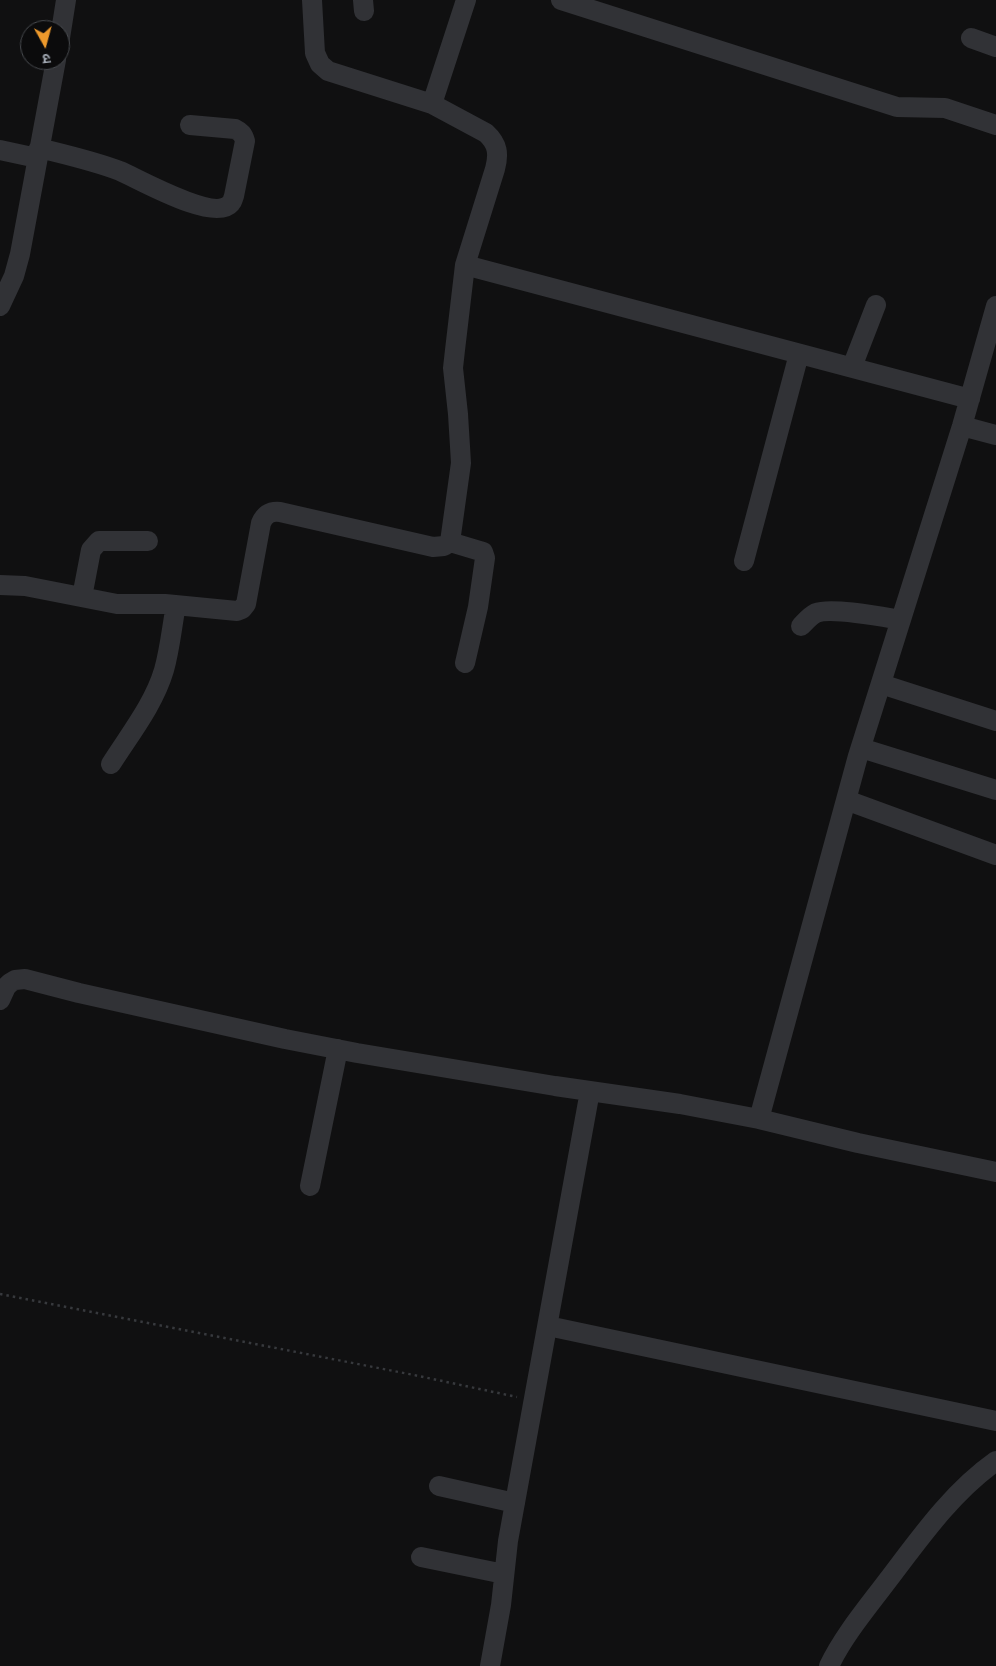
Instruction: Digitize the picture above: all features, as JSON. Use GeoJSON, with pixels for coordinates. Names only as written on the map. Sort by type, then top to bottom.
{"type":"FeatureCollection","features":[{"type":"Feature","properties":{"kind":"street"},"geometry":{"type":"LineString","coordinates":[[63,20],[66,0]]}},
{"type":"Feature","properties":{"kind":"street"},"geometry":{"type":"LineString","coordinates":[[0,585],[25,586],[117,604],[176,605],[230,611],[242,608],[246,604],[261,523],[264,516],[274,512],[433,546],[444,546],[450,542],[461,463],[453,368],[465,265],[496,169],[497,147],[486,133],[432,104],[328,71],[320,64],[315,53],[312,0]]}},
{"type":"Feature","properties":{"kind":"street"},"geometry":{"type":"LineString","coordinates":[[432,104],[466,0]]}},
{"type":"Feature","properties":{"kind":"street"},"geometry":{"type":"LineString","coordinates":[[561,0],[897,107],[945,108],[996,125]]}},
{"type":"Feature","properties":{"kind":"street"},"geometry":{"type":"LineString","coordinates":[[971,38],[996,47]]}},
{"type":"Feature","properties":{"kind":"street"},"geometry":{"type":"LineString","coordinates":[[0,306],[14,276],[20,254],[54,70]]}},
{"type":"Feature","properties":{"kind":"street"},"geometry":{"type":"LineString","coordinates":[[0,150],[86,159],[122,172],[186,202],[218,207],[226,206],[231,203],[234,196],[245,141],[244,136],[235,129],[190,125]]}},
{"type":"Feature","properties":{"kind":"street"},"geometry":{"type":"LineString","coordinates":[[465,265],[970,399]]}},
{"type":"Feature","properties":{"kind":"street"},"geometry":{"type":"LineString","coordinates":[[852,367],[876,305]]}},
{"type":"Feature","properties":{"kind":"street"},"geometry":{"type":"LineString","coordinates":[[759,1119],[861,748],[962,426],[996,306]]}},
{"type":"Feature","properties":{"kind":"street"},"geometry":{"type":"LineString","coordinates":[[744,561],[799,354]]}},
{"type":"Feature","properties":{"kind":"street"},"geometry":{"type":"LineString","coordinates":[[962,426],[996,435]]}},
{"type":"Feature","properties":{"kind":"street"},"geometry":{"type":"LineString","coordinates":[[82,597],[92,550],[98,541],[148,541]]}},
{"type":"Feature","properties":{"kind":"street"},"geometry":{"type":"LineString","coordinates":[[450,542],[483,552],[485,558],[478,607],[465,663]]}},
{"type":"Feature","properties":{"kind":"street"},"geometry":{"type":"LineString","coordinates":[[111,764],[155,692],[164,669],[176,605]]}},
{"type":"Feature","properties":{"kind":"street"},"geometry":{"type":"LineString","coordinates":[[801,626],[814,614],[821,612],[850,612],[901,620]]}},
{"type":"Feature","properties":{"kind":"street"},"geometry":{"type":"LineString","coordinates":[[881,684],[996,721]]}},
{"type":"Feature","properties":{"kind":"street"},"geometry":{"type":"LineString","coordinates":[[861,748],[996,790]]}},
{"type":"Feature","properties":{"kind":"street"},"geometry":{"type":"LineString","coordinates":[[846,800],[996,854]]}},
{"type":"Feature","properties":{"kind":"street"},"geometry":{"type":"LineString","coordinates":[[0,1000],[10,982],[26,979],[186,1018],[338,1049],[680,1104],[759,1119],[858,1143],[996,1172]]}},
{"type":"Feature","properties":{"kind":"street"},"geometry":{"type":"LineString","coordinates":[[310,1186],[338,1049]]}},
{"type":"Feature","properties":{"kind":"street"},"geometry":{"type":"LineString","coordinates":[[490,1666],[501,1605],[515,1503],[590,1091]]}},
{"type":"Feature","properties":{"kind":"street"},"geometry":{"type":"LineString","coordinates":[[548,1326],[996,1421]]}},
{"type":"Feature","properties":{"kind":"street"},"geometry":{"type":"LineString","coordinates":[[829,1666],[845,1636],[927,1529],[963,1490],[996,1461]]}},
{"type":"Feature","properties":{"kind":"street"},"geometry":{"type":"LineString","coordinates":[[439,1486],[515,1503]]}},
{"type":"Feature","properties":{"kind":"street"},"geometry":{"type":"LineString","coordinates":[[421,1557],[504,1574]]}},
{"type":"Feature","properties":{"kind":"path"},"geometry":{"type":"LineString","coordinates":[[0,1294],[414,1375],[534,1401]]}}]}
